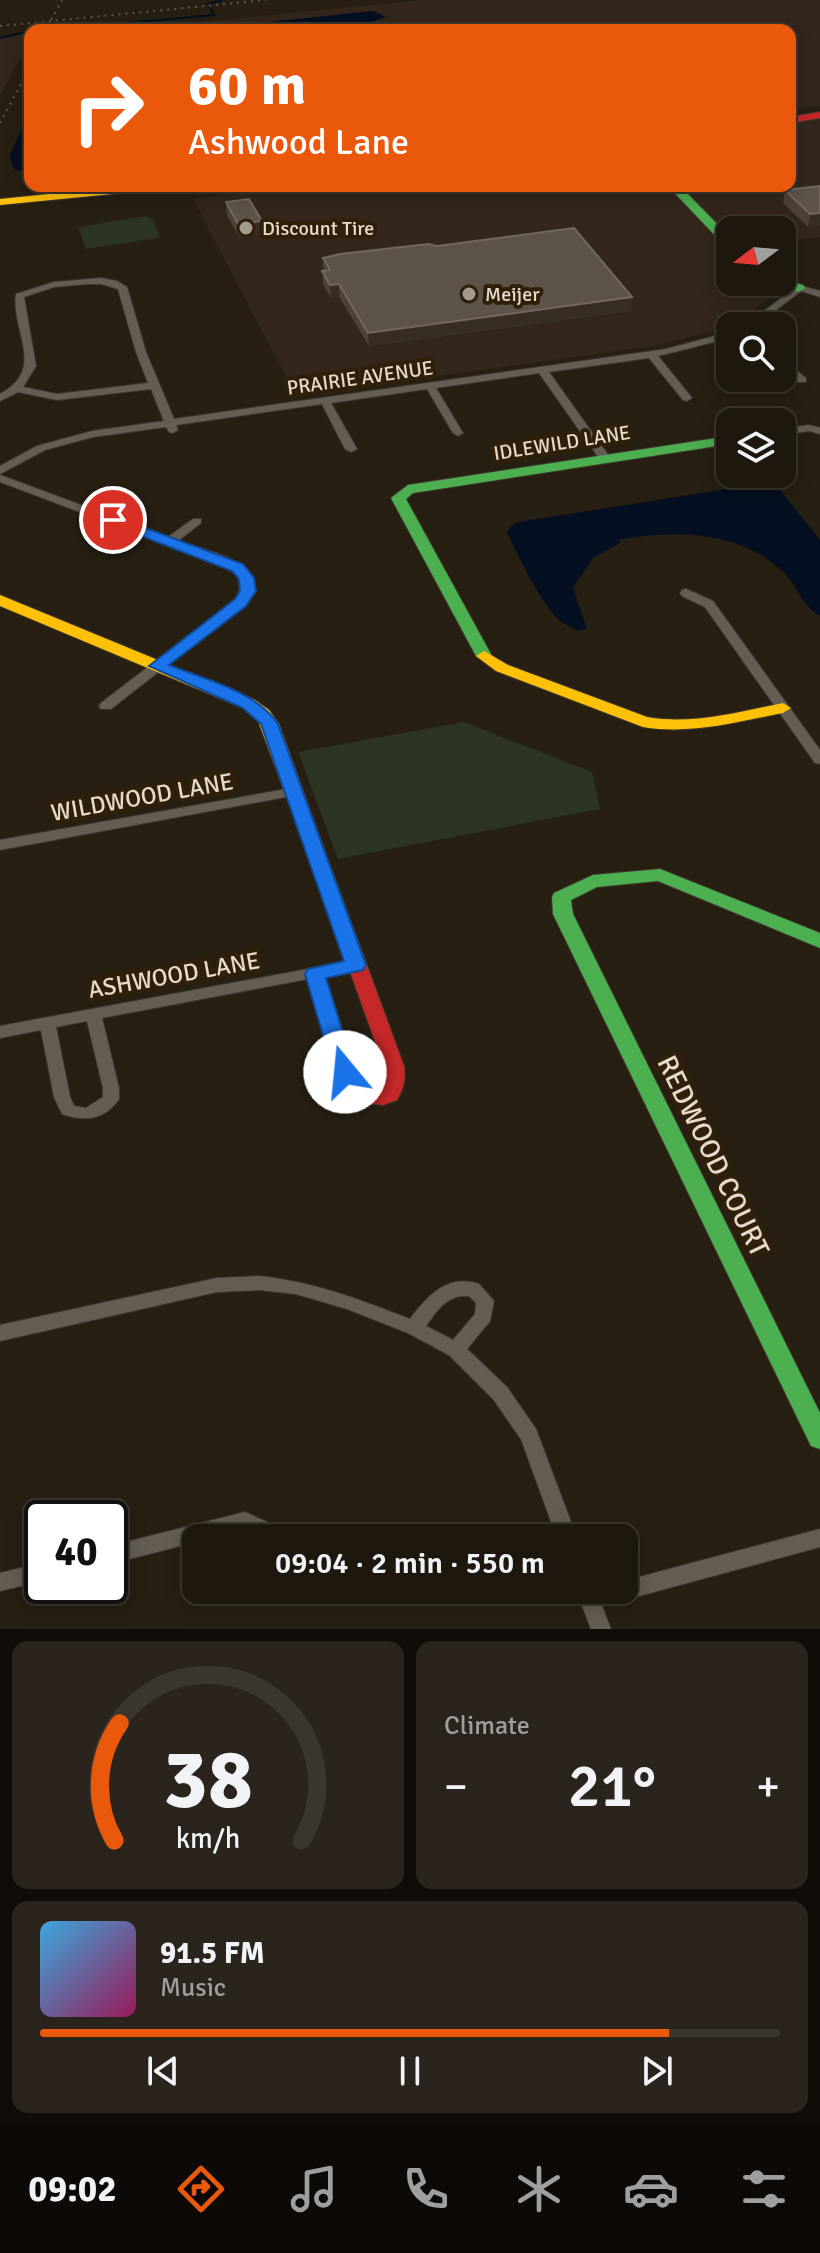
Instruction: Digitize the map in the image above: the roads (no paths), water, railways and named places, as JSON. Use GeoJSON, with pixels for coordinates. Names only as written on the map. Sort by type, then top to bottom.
{"type":"FeatureCollection","features":[{"type":"Feature","properties":{"kind":"main road"},"geometry":{"type":"LineString","coordinates":[[796,111],[820,113]]}},
{"type":"Feature","properties":{"kind":"main road"},"geometry":{"type":"LineString","coordinates":[[796,119],[820,113]]}},
{"type":"Feature","properties":{"kind":"main road"},"geometry":{"type":"LineString","coordinates":[[1,206],[109,192]]}},
{"type":"Feature","properties":{"kind":"main road"},"geometry":{"type":"LineString","coordinates":[[680,192],[716,230]]}},
{"type":"Feature","properties":{"kind":"main road","name":"IDLEWILD LANE"},"geometry":{"type":"LineString","coordinates":[[716,442],[400,493],[398,498],[479,651],[502,668],[663,727],[686,726],[783,708]]}},
{"type":"Feature","properties":{"kind":"main road"},"geometry":{"type":"LineString","coordinates":[[0,600],[249,704],[263,714],[270,724],[398,1081],[396,1089],[386,1097],[374,1098],[359,1093],[350,1082],[315,974]]}},
{"type":"Feature","properties":{"kind":"main road","name":"REDWOOD COURT"},"geometry":{"type":"LineString","coordinates":[[820,941],[660,875],[641,874],[579,885],[561,897],[563,914],[820,1438]]}},
{"type":"Feature","properties":{"kind":"street"},"geometry":{"type":"LineString","coordinates":[[0,398],[17,389],[31,366],[19,296],[37,288],[103,280],[116,282],[122,287],[141,352],[172,426]]}},
{"type":"Feature","properties":{"kind":"street"},"geometry":{"type":"LineString","coordinates":[[767,312],[799,288],[820,294]]}},
{"type":"Feature","properties":{"kind":"street","name":"PRAIRIE AVENUE"},"geometry":{"type":"LineString","coordinates":[[0,471],[28,454],[66,439],[651,354],[716,340]]}},
{"type":"Feature","properties":{"kind":"street"},"geometry":{"type":"LineString","coordinates":[[651,354],[687,398]]}},
{"type":"Feature","properties":{"kind":"street"},"geometry":{"type":"LineString","coordinates":[[542,370],[605,459]]}},
{"type":"Feature","properties":{"kind":"street"},"geometry":{"type":"LineString","coordinates":[[796,375],[802,380]]}},
{"type":"Feature","properties":{"kind":"street"},"geometry":{"type":"LineString","coordinates":[[17,389],[57,397],[155,385]]}},
{"type":"Feature","properties":{"kind":"street"},"geometry":{"type":"LineString","coordinates":[[430,386],[458,433]]}},
{"type":"Feature","properties":{"kind":"street"},"geometry":{"type":"LineString","coordinates":[[325,401],[351,449]]}},
{"type":"Feature","properties":{"kind":"street"},"geometry":{"type":"LineString","coordinates":[[796,431],[819,430]]}},
{"type":"Feature","properties":{"kind":"street"},"geometry":{"type":"LineString","coordinates":[[0,478],[238,567],[246,578],[248,591],[240,602],[106,706]]}},
{"type":"Feature","properties":{"kind":"street"},"geometry":{"type":"LineString","coordinates":[[170,541],[197,521]]}},
{"type":"Feature","properties":{"kind":"street"},"geometry":{"type":"LineString","coordinates":[[686,593],[709,604],[820,760]]}},
{"type":"Feature","properties":{"kind":"street","name":"WILDWOOD LANE"},"geometry":{"type":"LineString","coordinates":[[0,845],[292,792]]}},
{"type":"Feature","properties":{"kind":"street","name":"ASHWOOD LANE"},"geometry":{"type":"LineString","coordinates":[[0,1032],[356,965]]}},
{"type":"Feature","properties":{"kind":"street"},"geometry":{"type":"LineString","coordinates":[[47,1022],[62,1097],[68,1110],[83,1116],[98,1112],[111,1099],[93,1014]]}},
{"type":"Feature","properties":{"kind":"street"},"geometry":{"type":"LineString","coordinates":[[0,1333],[217,1285],[259,1283],[296,1287],[350,1303],[414,1328],[455,1350],[500,1393],[529,1435],[562,1524]]}},
{"type":"Feature","properties":{"kind":"street"},"geometry":{"type":"LineString","coordinates":[[414,1328],[439,1296],[454,1287],[473,1289],[485,1301],[484,1316],[455,1350]]}},
{"type":"Feature","properties":{"kind":"street"},"geometry":{"type":"LineString","coordinates":[[638,1583],[820,1538]]}},
{"type":"Feature","properties":{"kind":"street"},"geometry":{"type":"LineString","coordinates":[[128,1551],[182,1540]]}},
{"type":"Feature","properties":{"kind":"street"},"geometry":{"type":"LineString","coordinates":[[0,1582],[24,1576]]}},
{"type":"Feature","properties":{"kind":"street"},"geometry":{"type":"LineString","coordinates":[[591,1604],[601,1629]]}},
{"type":"Feature","properties":{"kind":"water"},"geometry":{"type":"Polygon","coordinates":[[[373,11],[386,17],[366,24],[250,24],[373,11]]]}},
{"type":"Feature","properties":{"kind":"water"},"geometry":{"type":"Polygon","coordinates":[[[24,124],[24,171],[15,170],[9,157],[24,124]]]}},
{"type":"Feature","properties":{"kind":"water"},"geometry":{"type":"Polygon","coordinates":[[[733,488],[777,488],[820,540],[820,616],[809,608],[784,573],[748,549],[706,537],[662,535],[619,540],[620,543],[593,558],[573,588],[587,629],[576,631],[560,621],[531,580],[507,533],[518,522],[733,488]]]}},
{"type":"Feature","properties":{"kind":"waterway"},"geometry":{"type":"LineString","coordinates":[[208,4],[222,0]]}},
{"type":"Feature","properties":{"kind":"waterway"},"geometry":{"type":"LineString","coordinates":[[116,24],[214,15],[211,9]]}},
{"type":"Feature","properties":{"kind":"waterway"},"geometry":{"type":"LineString","coordinates":[[0,38],[24,32]]}},
{"type":"Feature","properties":{"kind":"railway"},"geometry":{"type":"LineString","coordinates":[[51,21],[62,0]]}},
{"type":"Feature","properties":{"kind":"railway"},"geometry":{"type":"LineString","coordinates":[[51,21],[266,0]]}},
{"type":"Feature","properties":{"kind":"railway"},"geometry":{"type":"LineString","coordinates":[[0,26],[51,21]]}},
{"type":"Feature","properties":{"kind":"railway"},"geometry":{"type":"LineString","coordinates":[[0,123],[24,78]]}},
{"type":"Feature","properties":{"kind":"place","name":"Discount Tire"},"geometry":{"type":"Point","coordinates":[246,228]}},
{"type":"Feature","properties":{"kind":"place","name":"Meijer"},"geometry":{"type":"Point","coordinates":[469,294]}}]}
